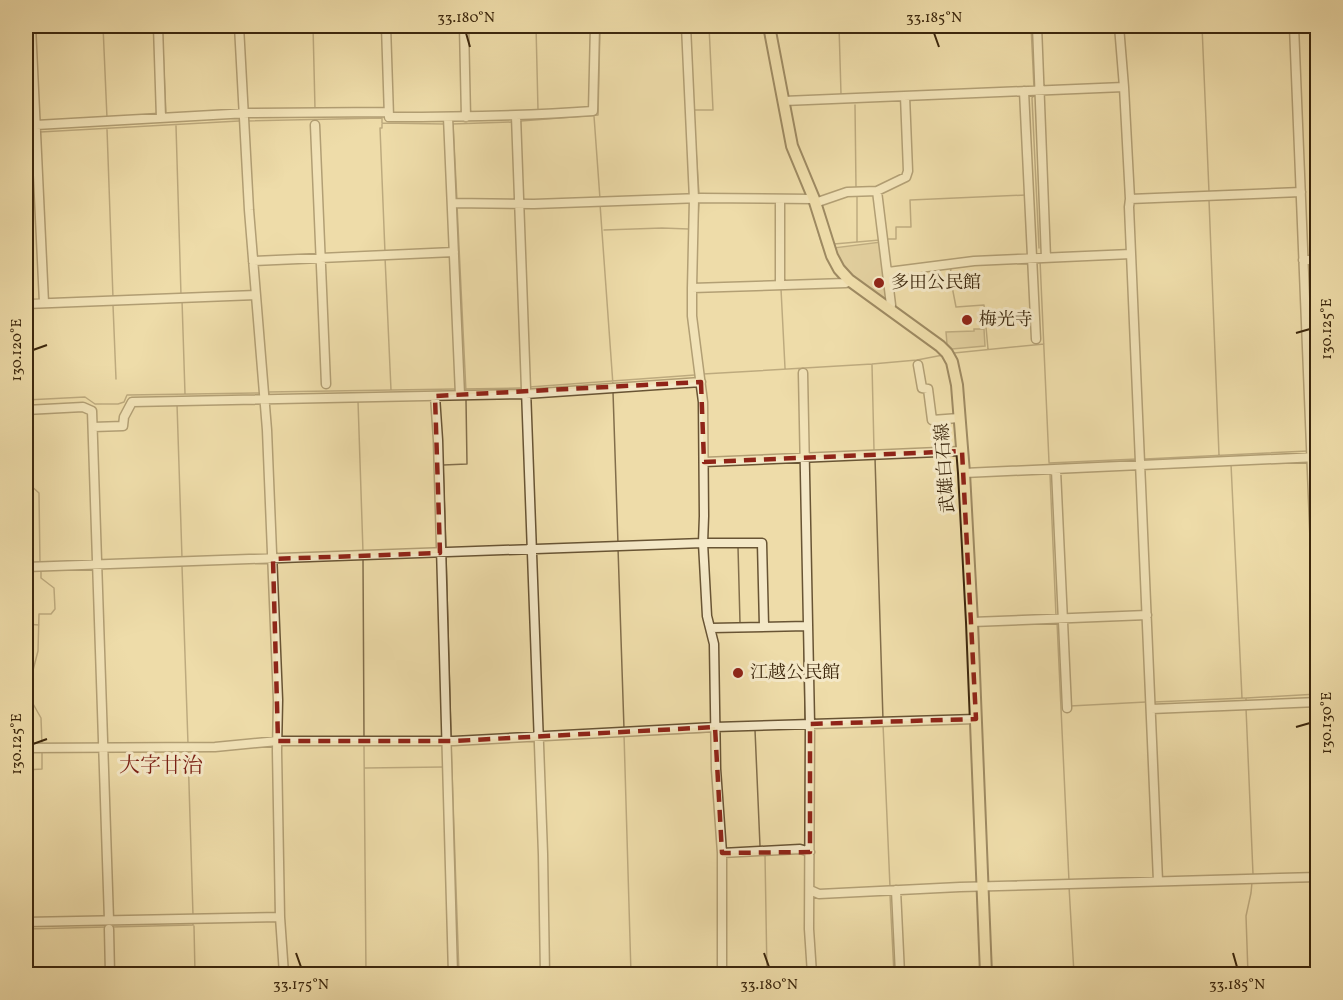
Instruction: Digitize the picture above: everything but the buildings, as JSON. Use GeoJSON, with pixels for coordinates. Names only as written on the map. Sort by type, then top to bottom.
{"type":"FeatureCollection","features":[{"type":"Feature","properties":{"kind":"main road","name":"武雄白石線"},"geometry":{"type":"LineString","coordinates":[[768,26],[792,146],[827,244],[839,269],[849,280],[940,345],[952,362],[957,385],[964,473],[986,975]]}},
{"type":"Feature","properties":{"kind":"street"},"geometry":{"type":"LineString","coordinates":[[31,26],[28,42],[36,130],[44,303]]}},
{"type":"Feature","properties":{"kind":"street"},"geometry":{"type":"LineString","coordinates":[[158,26],[165,118]]}},
{"type":"Feature","properties":{"kind":"street"},"geometry":{"type":"LineString","coordinates":[[240,26],[248,199],[265,395],[273,559],[278,699],[280,917],[284,975]]}},
{"type":"Feature","properties":{"kind":"street"},"geometry":{"type":"LineString","coordinates":[[386,26],[389,117],[448,122],[464,117],[516,120],[538,115],[593,111],[595,26]]}},
{"type":"Feature","properties":{"kind":"street"},"geometry":{"type":"LineString","coordinates":[[464,26],[464,117]]}},
{"type":"Feature","properties":{"kind":"street"},"geometry":{"type":"LineString","coordinates":[[686,26],[698,198],[693,229],[692,316],[703,402],[703,543],[707,616],[714,644],[716,769],[722,853],[722,975]]}},
{"type":"Feature","properties":{"kind":"street"},"geometry":{"type":"LineString","coordinates":[[1036,26],[1029,195],[1039,258]]}},
{"type":"Feature","properties":{"kind":"street"},"geometry":{"type":"LineString","coordinates":[[1119,26],[1130,199],[1158,881]]}},
{"type":"Feature","properties":{"kind":"street"},"geometry":{"type":"LineString","coordinates":[[1294,26],[1317,620]]}},
{"type":"Feature","properties":{"kind":"street"},"geometry":{"type":"LineString","coordinates":[[784,101],[1124,87]]}},
{"type":"Feature","properties":{"kind":"street"},"geometry":{"type":"LineString","coordinates":[[1033,91],[1039,258],[1036,339]]}},
{"type":"Feature","properties":{"kind":"street"},"geometry":{"type":"LineString","coordinates":[[455,203],[520,204],[698,198],[812,200],[847,192],[877,191],[906,177],[908,171],[905,96]]}},
{"type":"Feature","properties":{"kind":"street"},"geometry":{"type":"LineString","coordinates":[[36,130],[107,121],[165,118],[244,119],[315,112],[388,112]]}},
{"type":"Feature","properties":{"kind":"street"},"geometry":{"type":"LineString","coordinates":[[516,120],[543,854],[545,975]]}},
{"type":"Feature","properties":{"kind":"street"},"geometry":{"type":"LineString","coordinates":[[448,122],[455,203],[454,252],[462,392]]}},
{"type":"Feature","properties":{"kind":"street"},"geometry":{"type":"LineString","coordinates":[[315,125],[318,258],[326,384]]}},
{"type":"Feature","properties":{"kind":"street"},"geometry":{"type":"LineString","coordinates":[[877,191],[888,272],[890,310]]}},
{"type":"Feature","properties":{"kind":"street"},"geometry":{"type":"LineString","coordinates":[[1130,199],[1301,192]]}},
{"type":"Feature","properties":{"kind":"street"},"geometry":{"type":"LineString","coordinates":[[778,285],[780,199]]}},
{"type":"Feature","properties":{"kind":"street"},"geometry":{"type":"LineString","coordinates":[[253,261],[454,252]]}},
{"type":"Feature","properties":{"kind":"street"},"geometry":{"type":"LineString","coordinates":[[888,272],[957,262],[1131,254]]}},
{"type":"Feature","properties":{"kind":"street"},"geometry":{"type":"LineString","coordinates":[[1303,260],[1317,260]]}},
{"type":"Feature","properties":{"kind":"street"},"geometry":{"type":"LineString","coordinates":[[692,288],[846,283],[849,280]]}},
{"type":"Feature","properties":{"kind":"street"},"geometry":{"type":"LineString","coordinates":[[26,304],[256,294]]}},
{"type":"Feature","properties":{"kind":"street"},"geometry":{"type":"LineString","coordinates":[[918,365],[922,388],[928,389],[932,420],[959,418]]}},
{"type":"Feature","properties":{"kind":"street"},"geometry":{"type":"LineString","coordinates":[[803,373],[802,458],[810,852],[809,929],[812,975]]}},
{"type":"Feature","properties":{"kind":"street"},"geometry":{"type":"LineString","coordinates":[[93,427],[123,426],[124,417],[132,402],[265,395],[358,398],[435,396],[462,392],[614,387],[700,377]]}},
{"type":"Feature","properties":{"kind":"street"},"geometry":{"type":"LineString","coordinates":[[435,396],[444,552],[453,975]]}},
{"type":"Feature","properties":{"kind":"street"},"geometry":{"type":"LineString","coordinates":[[26,410],[83,407],[92,411],[110,975]]}},
{"type":"Feature","properties":{"kind":"street"},"geometry":{"type":"LineString","coordinates":[[704,462],[962,451]]}},
{"type":"Feature","properties":{"kind":"street"},"geometry":{"type":"LineString","coordinates":[[964,473],[1056,470],[1141,461],[1231,461],[1312,454]]}},
{"type":"Feature","properties":{"kind":"street"},"geometry":{"type":"LineString","coordinates":[[1056,470],[1067,706]]}},
{"type":"Feature","properties":{"kind":"street"},"geometry":{"type":"LineString","coordinates":[[26,567],[703,543],[762,543],[764,624]]}},
{"type":"Feature","properties":{"kind":"street"},"geometry":{"type":"LineString","coordinates":[[972,622],[1147,615]]}},
{"type":"Feature","properties":{"kind":"street"},"geometry":{"type":"LineString","coordinates":[[711,628],[764,624],[805,626]]}},
{"type":"Feature","properties":{"kind":"street"},"geometry":{"type":"LineString","coordinates":[[1152,704],[1246,705],[1317,702]]}},
{"type":"Feature","properties":{"kind":"street"},"geometry":{"type":"LineString","coordinates":[[26,748],[215,747],[278,741],[449,741],[976,718]]}},
{"type":"Feature","properties":{"kind":"street"},"geometry":{"type":"LineString","coordinates":[[722,853],[800,849],[810,852]]}},
{"type":"Feature","properties":{"kind":"street"},"geometry":{"type":"LineString","coordinates":[[810,890],[819,894],[982,886],[1317,877]]}},
{"type":"Feature","properties":{"kind":"street"},"geometry":{"type":"LineString","coordinates":[[892,890],[900,975]]}},
{"type":"Feature","properties":{"kind":"street"},"geometry":{"type":"LineString","coordinates":[[26,922],[109,924],[194,918],[280,917]]}},
{"type":"Feature","properties":{"kind":"highlighted area"},"geometry":{"type":"Polygon","coordinates":[[[701,382],[704,462],[962,451],[976,719],[810,724],[810,852],[722,853],[715,727],[454,741],[278,741],[273,559],[440,553],[435,396],[701,382]]]}},
{"type":"Feature","properties":{"kind":"shaded area"},"geometry":{"type":"Polygon","coordinates":[[[881,242],[887,304],[849,274],[833,248],[881,242]]]}},
{"type":"Feature","properties":{"kind":"shaded area"},"geometry":{"type":"Polygon","coordinates":[[[974,329],[984,329],[985,346],[952,349],[947,344],[946,332],[974,331],[974,329]]]}},
{"type":"Feature","properties":{"kind":"waterway"},"geometry":{"type":"LineString","coordinates":[[103,26],[107,118]]}},
{"type":"Feature","properties":{"kind":"waterway"},"geometry":{"type":"LineString","coordinates":[[162,26],[166,115]]}},
{"type":"Feature","properties":{"kind":"waterway"},"geometry":{"type":"LineString","coordinates":[[313,26],[315,109]]}},
{"type":"Feature","properties":{"kind":"waterway"},"geometry":{"type":"LineString","coordinates":[[460,26],[460,38]]}},
{"type":"Feature","properties":{"kind":"waterway"},"geometry":{"type":"LineString","coordinates":[[536,26],[538,110]]}},
{"type":"Feature","properties":{"kind":"waterway"},"geometry":{"type":"LineString","coordinates":[[521,121],[598,115],[600,26]]}},
{"type":"Feature","properties":{"kind":"waterway"},"geometry":{"type":"LineString","coordinates":[[694,110],[713,110],[709,26]]}},
{"type":"Feature","properties":{"kind":"waterway"},"geometry":{"type":"LineString","coordinates":[[839,26],[841,94]]}},
{"type":"Feature","properties":{"kind":"waterway"},"geometry":{"type":"LineString","coordinates":[[1031,26],[1034,88]]}},
{"type":"Feature","properties":{"kind":"waterway"},"geometry":{"type":"LineString","coordinates":[[1202,26],[1209,192]]}},
{"type":"Feature","properties":{"kind":"waterway"},"geometry":{"type":"LineString","coordinates":[[1034,95],[1032,98],[1039,248]]}},
{"type":"Feature","properties":{"kind":"waterway"},"geometry":{"type":"LineString","coordinates":[[855,105],[856,188]]}},
{"type":"Feature","properties":{"kind":"waterway"},"geometry":{"type":"LineString","coordinates":[[594,116],[600,199]]}},
{"type":"Feature","properties":{"kind":"waterway"},"geometry":{"type":"LineString","coordinates":[[247,121],[382,118],[382,123],[444,124]]}},
{"type":"Feature","properties":{"kind":"waterway"},"geometry":{"type":"LineString","coordinates":[[40,132],[239,121]]}},
{"type":"Feature","properties":{"kind":"waterway"},"geometry":{"type":"LineString","coordinates":[[452,124],[513,122]]}},
{"type":"Feature","properties":{"kind":"waterway"},"geometry":{"type":"LineString","coordinates":[[382,124],[380,128],[385,253]]}},
{"type":"Feature","properties":{"kind":"waterway"},"geometry":{"type":"LineString","coordinates":[[453,124],[457,201]]}},
{"type":"Feature","properties":{"kind":"waterway"},"geometry":{"type":"LineString","coordinates":[[176,126],[181,295]]}},
{"type":"Feature","properties":{"kind":"waterway"},"geometry":{"type":"LineString","coordinates":[[107,129],[113,298]]}},
{"type":"Feature","properties":{"kind":"waterway"},"geometry":{"type":"LineString","coordinates":[[26,133],[33,132]]}},
{"type":"Feature","properties":{"kind":"waterway"},"geometry":{"type":"LineString","coordinates":[[695,136],[699,194]]}},
{"type":"Feature","properties":{"kind":"waterway"},"geometry":{"type":"LineString","coordinates":[[885,239],[896,239],[896,227],[911,227],[910,200],[1026,195]]}},
{"type":"Feature","properties":{"kind":"waterway"},"geometry":{"type":"LineString","coordinates":[[857,196],[857,242]]}},
{"type":"Feature","properties":{"kind":"waterway"},"geometry":{"type":"LineString","coordinates":[[1209,200],[1219,455]]}},
{"type":"Feature","properties":{"kind":"waterway"},"geometry":{"type":"LineString","coordinates":[[698,218],[699,202]]}},
{"type":"Feature","properties":{"kind":"waterway"},"geometry":{"type":"LineString","coordinates":[[600,204],[613,385]]}},
{"type":"Feature","properties":{"kind":"waterway"},"geometry":{"type":"LineString","coordinates":[[457,205],[466,392]]}},
{"type":"Feature","properties":{"kind":"waterway"},"geometry":{"type":"LineString","coordinates":[[812,210],[822,245],[824,244]]}},
{"type":"Feature","properties":{"kind":"waterway"},"geometry":{"type":"LineString","coordinates":[[604,230],[689,229]]}},
{"type":"Feature","properties":{"kind":"waterway"},"geometry":{"type":"LineString","coordinates":[[834,244],[880,240]]}},
{"type":"Feature","properties":{"kind":"waterway"},"geometry":{"type":"LineString","coordinates":[[385,257],[391,390]]}},
{"type":"Feature","properties":{"kind":"waterway"},"geometry":{"type":"LineString","coordinates":[[1040,260],[1049,462]]}},
{"type":"Feature","properties":{"kind":"waterway"},"geometry":{"type":"LineString","coordinates":[[951,268],[950,276],[956,307],[984,305],[988,349]]}},
{"type":"Feature","properties":{"kind":"waterway"},"geometry":{"type":"LineString","coordinates":[[781,289],[785,368]]}},
{"type":"Feature","properties":{"kind":"waterway"},"geometry":{"type":"LineString","coordinates":[[182,300],[185,394]]}},
{"type":"Feature","properties":{"kind":"waterway"},"geometry":{"type":"LineString","coordinates":[[113,305],[116,379]]}},
{"type":"Feature","properties":{"kind":"waterway"},"geometry":{"type":"LineString","coordinates":[[954,353],[1044,344]]}},
{"type":"Feature","properties":{"kind":"waterway"},"geometry":{"type":"LineString","coordinates":[[703,374],[872,364],[943,355]]}},
{"type":"Feature","properties":{"kind":"waterway"},"geometry":{"type":"LineString","coordinates":[[872,365],[874,450]]}},
{"type":"Feature","properties":{"kind":"waterway"},"geometry":{"type":"LineString","coordinates":[[799,369],[799,385]]}},
{"type":"Feature","properties":{"kind":"waterway"},"geometry":{"type":"LineString","coordinates":[[529,387],[695,375]]}},
{"type":"Feature","properties":{"kind":"waterway"},"geometry":{"type":"LineString","coordinates":[[463,389],[521,388]]}},
{"type":"Feature","properties":{"kind":"waterway"},"geometry":{"type":"LineString","coordinates":[[268,392],[455,389]]}},
{"type":"Feature","properties":{"kind":"waterway"},"geometry":{"type":"LineString","coordinates":[[613,392],[618,544]]}},
{"type":"Feature","properties":{"kind":"waterway"},"geometry":{"type":"LineString","coordinates":[[26,400],[85,397],[95,404],[118,404],[124,402],[127,395],[260,393]]}},
{"type":"Feature","properties":{"kind":"waterway"},"geometry":{"type":"LineString","coordinates":[[446,549],[443,465],[467,464],[466,400]]}},
{"type":"Feature","properties":{"kind":"waterway"},"geometry":{"type":"LineString","coordinates":[[358,401],[363,552]]}},
{"type":"Feature","properties":{"kind":"waterway"},"geometry":{"type":"LineString","coordinates":[[177,404],[182,558]]}},
{"type":"Feature","properties":{"kind":"waterway"},"geometry":{"type":"LineString","coordinates":[[26,443],[29,484],[39,493],[40,564]]}},
{"type":"Feature","properties":{"kind":"waterway"},"geometry":{"type":"LineString","coordinates":[[1145,459],[1308,451]]}},
{"type":"Feature","properties":{"kind":"waterway"},"geometry":{"type":"LineString","coordinates":[[875,458],[883,720]]}},
{"type":"Feature","properties":{"kind":"waterway"},"geometry":{"type":"LineString","coordinates":[[1049,463],[1137,459]]}},
{"type":"Feature","properties":{"kind":"waterway"},"geometry":{"type":"LineString","coordinates":[[1231,464],[1242,698]]}},
{"type":"Feature","properties":{"kind":"waterway"},"geometry":{"type":"LineString","coordinates":[[1050,474],[1056,616]]}},
{"type":"Feature","properties":{"kind":"waterway"},"geometry":{"type":"LineString","coordinates":[[738,547],[740,623],[762,623]]}},
{"type":"Feature","properties":{"kind":"waterway"},"geometry":{"type":"LineString","coordinates":[[618,548],[624,729]]}},
{"type":"Feature","properties":{"kind":"waterway"},"geometry":{"type":"LineString","coordinates":[[446,554],[451,738]]}},
{"type":"Feature","properties":{"kind":"waterway"},"geometry":{"type":"LineString","coordinates":[[363,560],[364,738]]}},
{"type":"Feature","properties":{"kind":"waterway"},"geometry":{"type":"LineString","coordinates":[[182,566],[188,744]]}},
{"type":"Feature","properties":{"kind":"waterway"},"geometry":{"type":"LineString","coordinates":[[41,569],[41,578],[54,588],[55,609],[51,614],[39,614],[38,651],[32,674],[32,702],[41,718],[42,746]]}},
{"type":"Feature","properties":{"kind":"waterway"},"geometry":{"type":"LineString","coordinates":[[1057,622],[1069,881]]}},
{"type":"Feature","properties":{"kind":"waterway"},"geometry":{"type":"LineString","coordinates":[[766,623],[777,623]]}},
{"type":"Feature","properties":{"kind":"waterway"},"geometry":{"type":"LineString","coordinates":[[26,624],[39,625]]}},
{"type":"Feature","properties":{"kind":"waterway"},"geometry":{"type":"LineString","coordinates":[[804,645],[805,721]]}},
{"type":"Feature","properties":{"kind":"waterway"},"geometry":{"type":"LineString","coordinates":[[1246,700],[1246,698],[1318,694]]}},
{"type":"Feature","properties":{"kind":"waterway"},"geometry":{"type":"LineString","coordinates":[[1154,702],[1245,698]]}},
{"type":"Feature","properties":{"kind":"waterway"},"geometry":{"type":"LineString","coordinates":[[1070,706],[1146,702]]}},
{"type":"Feature","properties":{"kind":"waterway"},"geometry":{"type":"LineString","coordinates":[[1246,708],[1253,874]]}},
{"type":"Feature","properties":{"kind":"waterway"},"geometry":{"type":"LineString","coordinates":[[883,724],[890,887]]}},
{"type":"Feature","properties":{"kind":"waterway"},"geometry":{"type":"LineString","coordinates":[[777,729],[805,729]]}},
{"type":"Feature","properties":{"kind":"waterway"},"geometry":{"type":"LineString","coordinates":[[720,731],[745,730]]}},
{"type":"Feature","properties":{"kind":"waterway"},"geometry":{"type":"LineString","coordinates":[[755,730],[760,846]]}},
{"type":"Feature","properties":{"kind":"waterway"},"geometry":{"type":"LineString","coordinates":[[624,736],[712,732]]}},
{"type":"Feature","properties":{"kind":"waterway"},"geometry":{"type":"LineString","coordinates":[[624,734],[631,974]]}},
{"type":"Feature","properties":{"kind":"waterway"},"geometry":{"type":"LineString","coordinates":[[451,743],[459,974]]}},
{"type":"Feature","properties":{"kind":"waterway"},"geometry":{"type":"LineString","coordinates":[[364,746],[366,974]]}},
{"type":"Feature","properties":{"kind":"waterway"},"geometry":{"type":"LineString","coordinates":[[26,770],[42,769],[42,750]]}},
{"type":"Feature","properties":{"kind":"waterway"},"geometry":{"type":"LineString","coordinates":[[188,752],[193,915]]}},
{"type":"Feature","properties":{"kind":"waterway"},"geometry":{"type":"LineString","coordinates":[[365,768],[444,767]]}},
{"type":"Feature","properties":{"kind":"waterway"},"geometry":{"type":"LineString","coordinates":[[765,855],[767,974]]}},
{"type":"Feature","properties":{"kind":"waterway"},"geometry":{"type":"LineString","coordinates":[[1248,974],[1246,916],[1252,882]]}},
{"type":"Feature","properties":{"kind":"waterway"},"geometry":{"type":"LineString","coordinates":[[1069,886],[1074,974]]}},
{"type":"Feature","properties":{"kind":"waterway"},"geometry":{"type":"LineString","coordinates":[[890,895],[894,974]]}},
{"type":"Feature","properties":{"kind":"waterway"},"geometry":{"type":"LineString","coordinates":[[111,927],[193,925],[193,923]]}},
{"type":"Feature","properties":{"kind":"waterway"},"geometry":{"type":"LineString","coordinates":[[194,926],[195,974]]}},
{"type":"Feature","properties":{"kind":"waterway"},"geometry":{"type":"LineString","coordinates":[[26,929],[106,927]]}},
{"type":"Feature","properties":{"kind":"place","name":"多田公民館"},"geometry":{"type":"Point","coordinates":[879,283]}},
{"type":"Feature","properties":{"kind":"place","name":"梅光寺"},"geometry":{"type":"Point","coordinates":[967,320]}},
{"type":"Feature","properties":{"kind":"place","name":"江越公民館"},"geometry":{"type":"Point","coordinates":[738,673]}},
{"type":"Feature","properties":{"kind":"district","name":"大字廿治"},"geometry":{"type":"Point","coordinates":[161,766]}}]}
